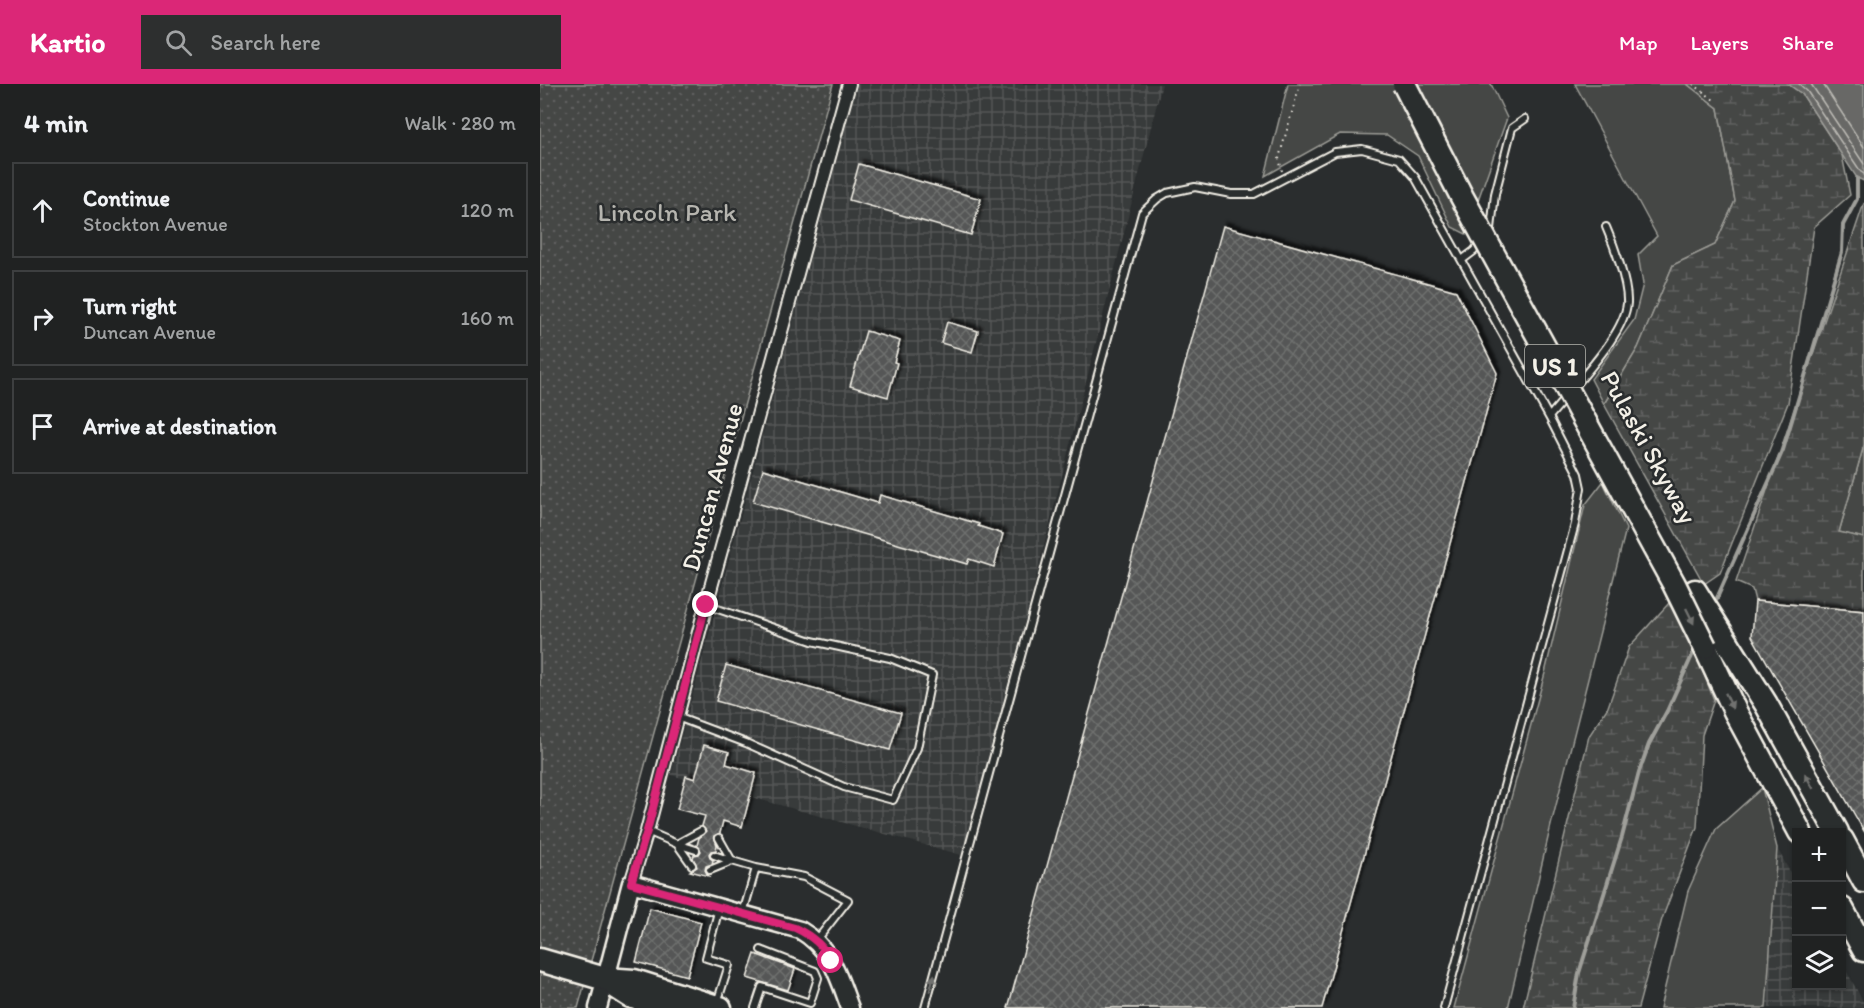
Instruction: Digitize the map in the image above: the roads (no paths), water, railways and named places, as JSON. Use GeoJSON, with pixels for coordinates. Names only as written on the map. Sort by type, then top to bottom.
{"type":"FeatureCollection","features":[{"type":"Feature","properties":{"kind":"highway","name":"Pulaski Skyway"},"geometry":{"type":"LineString","coordinates":[[1404,84],[1462,197],[1674,584],[1734,711],[1798,828]]}},
{"type":"Feature","properties":{"kind":"highway","name":"Pulaski Skyway"},"geometry":{"type":"LineString","coordinates":[[1421,84],[1476,190],[1695,591],[1766,704],[1835,828]]}},
{"type":"Feature","properties":{"kind":"highway"},"geometry":{"type":"LineString","coordinates":[[1846,847],[1864,881]]}},
{"type":"Feature","properties":{"kind":"highway"},"geometry":{"type":"LineString","coordinates":[[1846,916],[1864,950]]}},
{"type":"Feature","properties":{"kind":"highway"},"geometry":{"type":"LineString","coordinates":[[540,960],[605,979],[634,981],[718,1007]]}},
{"type":"Feature","properties":{"kind":"highway"},"geometry":{"type":"LineString","coordinates":[[605,979],[630,996],[666,1008]]}},
{"type":"Feature","properties":{"kind":"main road"},"geometry":{"type":"LineString","coordinates":[[631,883],[795,928],[816,942],[829,956],[850,1008]]}},
{"type":"Feature","properties":{"kind":"main road","name":"Duncan Avenue"},"geometry":{"type":"LineString","coordinates":[[598,1008],[631,883]]}},
{"type":"Feature","properties":{"kind":"street","name":"Duncan Avenue"},"geometry":{"type":"LineString","coordinates":[[631,883],[849,84]]}},
{"type":"Feature","properties":{"kind":"lane"},"geometry":{"type":"LineString","coordinates":[[1462,260],[1474,251],[1491,229],[1495,194],[1512,128],[1525,118]]}},
{"type":"Feature","properties":{"kind":"lane"},"geometry":{"type":"LineString","coordinates":[[925,1008],[1143,213],[1156,199],[1167,193],[1195,187],[1231,194],[1254,195],[1335,152],[1362,149],[1399,159],[1415,177],[1550,417],[1578,474],[1581,488],[1575,524],[1444,1008]]}},
{"type":"Feature","properties":{"kind":"lane"},"geometry":{"type":"LineString","coordinates":[[1550,417],[1588,370],[1624,318],[1627,302],[1618,255],[1606,227]]}},
{"type":"Feature","properties":{"kind":"lane"},"geometry":{"type":"LineString","coordinates":[[676,717],[746,743],[844,788],[893,800],[917,748],[932,675],[890,658],[812,641],[706,605]]}},
{"type":"Feature","properties":{"kind":"lane"},"geometry":{"type":"LineString","coordinates":[[647,831],[696,850]]}},
{"type":"Feature","properties":{"kind":"lane"},"geometry":{"type":"LineString","coordinates":[[677,844],[701,831]]}},
{"type":"Feature","properties":{"kind":"lane"},"geometry":{"type":"LineString","coordinates":[[719,838],[732,861]]}},
{"type":"Feature","properties":{"kind":"lane"},"geometry":{"type":"LineString","coordinates":[[677,844],[692,865]]}},
{"type":"Feature","properties":{"kind":"lane"},"geometry":{"type":"LineString","coordinates":[[714,855],[804,877],[849,900],[816,942]]}},
{"type":"Feature","properties":{"kind":"lane"},"geometry":{"type":"LineString","coordinates":[[710,870],[732,861]]}},
{"type":"Feature","properties":{"kind":"lane"},"geometry":{"type":"LineString","coordinates":[[743,914],[756,867]]}},
{"type":"Feature","properties":{"kind":"lane"},"geometry":{"type":"LineString","coordinates":[[718,1007],[729,965],[706,958],[719,907]]}},
{"type":"Feature","properties":{"kind":"lane"},"geometry":{"type":"LineString","coordinates":[[755,1008],[762,987],[809,1006],[818,978],[815,971],[761,950]]}},
{"type":"Feature","properties":{"kind":"water"},"geometry":{"type":"Polygon","coordinates":[[[1788,84],[1864,84],[1864,181],[1857,178],[1802,94],[1788,84]]]}},
{"type":"Feature","properties":{"kind":"waterway"},"geometry":{"type":"LineString","coordinates":[[1713,607],[1783,450],[1842,252],[1843,225],[1857,199],[1857,178]]}},
{"type":"Feature","properties":{"kind":"waterway"},"geometry":{"type":"LineString","coordinates":[[1573,1008],[1579,973],[1622,837],[1639,772],[1649,744],[1667,711],[1696,647]]}},
{"type":"Feature","properties":{"kind":"park label","name":"Lincoln Park"},"geometry":{"type":"Point","coordinates":[667,212]}}]}
